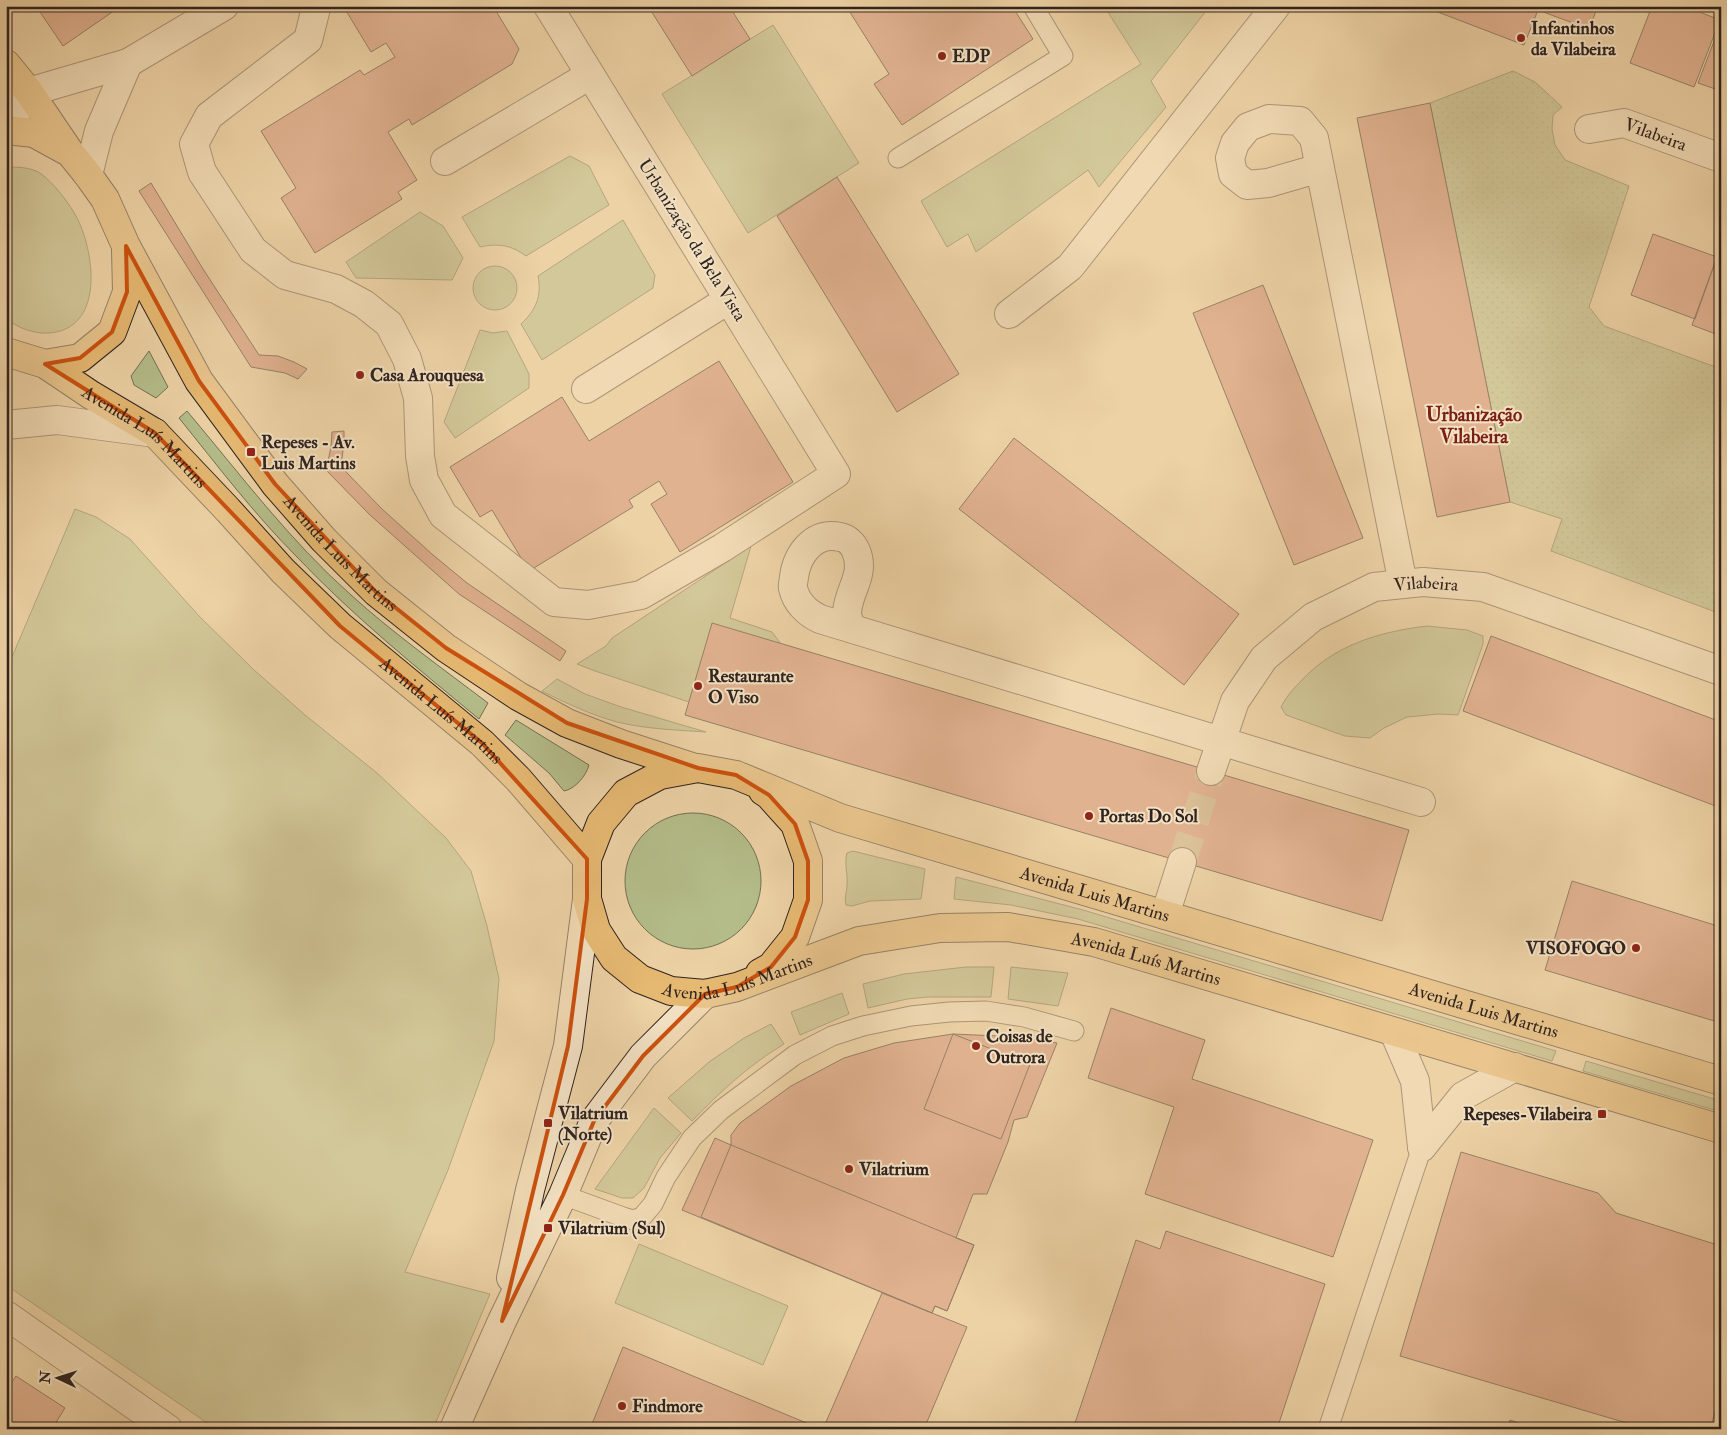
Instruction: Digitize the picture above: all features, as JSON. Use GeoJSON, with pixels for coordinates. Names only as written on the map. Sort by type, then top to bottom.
{"type":"FeatureCollection","features":[{"type":"Feature","properties":{"kind":"main road"},"geometry":{"type":"LineString","coordinates":[[6,64],[29,92],[71,154]]}},
{"type":"Feature","properties":{"kind":"main road"},"geometry":{"type":"LineString","coordinates":[[6,130],[34,133],[71,154]]}},
{"type":"Feature","properties":{"kind":"main road","name":"Avenida Luis Martins"},"geometry":{"type":"LineString","coordinates":[[71,154],[105,200],[126,246],[199,381],[275,484],[324,540],[376,592],[446,648],[542,710],[567,723],[621,744],[698,768]]}},
{"type":"Feature","properties":{"kind":"main road"},"geometry":{"type":"LineString","coordinates":[[20,360],[80,358],[112,332],[127,292],[126,246]]}},
{"type":"Feature","properties":{"kind":"main road","name":"Avenida Luís Martins"},"geometry":{"type":"LineString","coordinates":[[20,360],[91,395],[155,433],[282,570],[340,626],[482,743],[518,779],[587,859],[588,899],[596,930],[614,958],[640,979],[671,991],[704,994],[737,987],[859,941],[940,928],[1008,927],[1094,942],[1721,1129]]}},
{"type":"Feature","properties":{"kind":"main road"},"geometry":{"type":"LineString","coordinates":[[587,859],[601,823],[626,794],[660,775],[698,768],[736,775],[769,795],[795,824],[808,861],[808,900],[795,937],[770,967],[737,987]]}},
{"type":"Feature","properties":{"kind":"main road","name":"Avenida Luis Martins"},"geometry":{"type":"LineString","coordinates":[[736,775],[840,818],[1721,1081]]}},
{"type":"Feature","properties":{"kind":"street"},"geometry":{"type":"LineString","coordinates":[[6,130],[29,92],[128,63],[224,6]]}},
{"type":"Feature","properties":{"kind":"street","name":"Urbanização da Bela Vista"},"geometry":{"type":"LineString","coordinates":[[315,6],[308,40],[209,116],[194,144],[202,172],[253,250],[285,275],[336,289],[364,304],[389,324],[407,359],[418,398],[420,456],[424,480],[444,516],[554,602],[588,605],[640,595],[722,548],[836,474],[548,6]]}},
{"type":"Feature","properties":{"kind":"street"},"geometry":{"type":"LineString","coordinates":[[1009,314],[1070,266],[1276,6]]}},
{"type":"Feature","properties":{"kind":"street"},"geometry":{"type":"LineString","coordinates":[[88,175],[99,131],[128,63]]}},
{"type":"Feature","properties":{"kind":"street"},"geometry":{"type":"LineString","coordinates":[[445,162],[590,75]]}},
{"type":"Feature","properties":{"kind":"street","name":"Vilabeira"},"geometry":{"type":"LineString","coordinates":[[1589,129],[1624,123],[1721,158]]}},
{"type":"Feature","properties":{"kind":"street"},"geometry":{"type":"LineString","coordinates":[[1320,168],[1403,584]]}},
{"type":"Feature","properties":{"kind":"street"},"geometry":{"type":"LineString","coordinates":[[586,389],[728,300]]}},
{"type":"Feature","properties":{"kind":"street"},"geometry":{"type":"LineString","coordinates":[[6,426],[57,420],[155,433]]}},
{"type":"Feature","properties":{"kind":"street","name":"Vilabeira"},"geometry":{"type":"LineString","coordinates":[[1211,771],[1235,701],[1264,658],[1313,617],[1374,587],[1423,582],[1483,587],[1721,671]]}},
{"type":"Feature","properties":{"kind":"street"},"geometry":{"type":"LineString","coordinates":[[852,628],[1421,802]]}},
{"type":"Feature","properties":{"kind":"street"},"geometry":{"type":"LineString","coordinates":[[1165,915],[1182,862]]}},
{"type":"Feature","properties":{"kind":"street"},"geometry":{"type":"LineString","coordinates":[[502,1321],[530,1190],[568,1046],[588,899]]}},
{"type":"Feature","properties":{"kind":"street"},"geometry":{"type":"LineString","coordinates":[[455,1428],[502,1321],[564,1195],[594,1121],[643,1056],[704,994]]}},
{"type":"Feature","properties":{"kind":"street"},"geometry":{"type":"LineString","coordinates":[[1394,1032],[1415,1081],[1422,1147]]}},
{"type":"Feature","properties":{"kind":"street"},"geometry":{"type":"LineString","coordinates":[[1422,1147],[1463,1096],[1515,1068]]}},
{"type":"Feature","properties":{"kind":"street"},"geometry":{"type":"LineString","coordinates":[[6,1316],[168,1429]]}},
{"type":"Feature","properties":{"kind":"lane"},"geometry":{"type":"LineString","coordinates":[[898,158],[1063,56],[1032,6]]}},
{"type":"Feature","properties":{"kind":"lane"},"geometry":{"type":"LineString","coordinates":[[564,1195],[633,1220],[642,1218],[653,1204],[666,1177],[692,1138],[721,1110],[795,1055],[832,1036],[863,1026],[910,1016],[986,1011],[1024,1017],[1074,1031]]}},
{"type":"Feature","properties":{"kind":"lane"},"geometry":{"type":"LineString","coordinates":[[1328,1429],[1422,1147]]}},
{"type":"Feature","properties":{"kind":"highlighted area"},"geometry":{"type":"Polygon","coordinates":[[[126,246],[199,381],[275,484],[376,592],[446,648],[567,723],[698,768],[736,775],[769,795],[795,824],[808,861],[808,900],[795,937],[771,967],[737,987],[705,994],[643,1056],[594,1121],[563,1195],[502,1321],[568,1046],[587,899],[587,859],[482,743],[340,626],[155,433],[45,364],[80,358],[112,332],[127,292],[126,246]]]}},
{"type":"Feature","properties":{"kind":"green space"},"geometry":{"type":"Polygon","coordinates":[[[1104,6],[1210,6],[1151,81],[1166,107],[1099,187],[1088,170],[976,252],[968,234],[947,247],[921,201],[1141,64],[1104,6]]]}},
{"type":"Feature","properties":{"kind":"green space"},"geometry":{"type":"Polygon","coordinates":[[[773,25],[859,163],[748,233],[662,94],[773,25]]]}},
{"type":"Feature","properties":{"kind":"green space"},"geometry":{"type":"Polygon","coordinates":[[[1513,71],[1535,82],[1562,107],[1553,115],[1552,129],[1555,145],[1565,160],[1629,186],[1589,307],[1604,326],[1721,369],[1721,614],[1551,551],[1562,519],[1510,502],[1430,103],[1513,71]]]}},
{"type":"Feature","properties":{"kind":"green space"},"geometry":{"type":"Polygon","coordinates":[[[570,156],[589,166],[609,205],[526,256],[515,249],[504,246],[480,247],[462,217],[570,156]]]}},
{"type":"Feature","properties":{"kind":"green space"},"geometry":{"type":"Polygon","coordinates":[[[6,167],[32,170],[45,177],[71,208],[84,235],[91,270],[87,305],[79,319],[67,328],[49,333],[37,332],[21,328],[6,319],[6,167]]]}},
{"type":"Feature","properties":{"kind":"green space"},"geometry":{"type":"Polygon","coordinates":[[[420,212],[443,226],[463,258],[452,280],[356,278],[346,262],[420,212]]]}},
{"type":"Feature","properties":{"kind":"green space"},"geometry":{"type":"Polygon","coordinates":[[[623,220],[655,275],[653,288],[542,360],[521,324],[531,313],[537,302],[539,290],[538,276],[623,220]]]}},
{"type":"Feature","properties":{"kind":"green space"},"geometry":{"type":"Polygon","coordinates":[[[491,266],[499,266],[511,272],[517,288],[511,304],[499,310],[491,310],[479,304],[473,292],[473,284],[479,272],[491,266]]]}},
{"type":"Feature","properties":{"kind":"green space"},"geometry":{"type":"Polygon","coordinates":[[[480,330],[493,333],[507,331],[529,374],[529,388],[455,438],[444,422],[480,330]]]}},
{"type":"Feature","properties":{"kind":"green space"},"geometry":{"type":"Polygon","coordinates":[[[149,351],[168,387],[156,398],[134,385],[131,376],[149,351]]]}},
{"type":"Feature","properties":{"kind":"green space"},"geometry":{"type":"Polygon","coordinates":[[[187,411],[286,530],[329,574],[384,623],[488,703],[479,719],[363,620],[318,579],[281,541],[179,418],[187,411]]]}},
{"type":"Feature","properties":{"kind":"green space"},"geometry":{"type":"Polygon","coordinates":[[[75,509],[96,517],[130,539],[199,616],[253,669],[305,715],[377,773],[446,838],[471,871],[487,926],[499,979],[494,1041],[448,1170],[405,1272],[490,1294],[433,1429],[216,1429],[6,1285],[6,671],[75,509]]]}},
{"type":"Feature","properties":{"kind":"green space"},"geometry":{"type":"Polygon","coordinates":[[[751,546],[730,618],[772,632],[781,644],[689,702],[577,664],[606,646],[612,638],[751,546]]]}},
{"type":"Feature","properties":{"kind":"green space"},"geometry":{"type":"Polygon","coordinates":[[[1427,626],[1467,630],[1483,636],[1483,644],[1458,715],[1439,714],[1407,717],[1384,728],[1370,738],[1345,736],[1286,715],[1281,707],[1292,691],[1313,669],[1327,658],[1358,642],[1391,632],[1427,626]]]}},
{"type":"Feature","properties":{"kind":"green space"},"geometry":{"type":"Polygon","coordinates":[[[557,679],[585,694],[621,707],[706,732],[639,726],[598,716],[542,691],[557,679]]]}},
{"type":"Feature","properties":{"kind":"green space"},"geometry":{"type":"Polygon","coordinates":[[[516,720],[589,765],[580,781],[572,788],[564,791],[549,773],[505,735],[516,720]]]}},
{"type":"Feature","properties":{"kind":"green space"},"geometry":{"type":"Polygon","coordinates":[[[693,813],[719,818],[741,833],[756,855],[761,881],[756,907],[741,929],[719,944],[693,949],[667,944],[645,929],[630,907],[625,881],[630,855],[645,833],[667,818],[693,813]]]}},
{"type":"Feature","properties":{"kind":"green space"},"geometry":{"type":"Polygon","coordinates":[[[853,851],[925,869],[921,899],[870,901],[852,906],[846,905],[846,857],[847,853],[853,851]]]}},
{"type":"Feature","properties":{"kind":"green space"},"geometry":{"type":"Polygon","coordinates":[[[956,877],[1083,910],[1556,1051],[1552,1061],[1078,919],[1011,905],[954,899],[956,877]]]}},
{"type":"Feature","properties":{"kind":"green space"},"geometry":{"type":"Polygon","coordinates":[[[966,967],[994,967],[991,997],[927,997],[907,999],[868,1008],[863,984],[904,974],[966,967]]]}},
{"type":"Feature","properties":{"kind":"green space"},"geometry":{"type":"Polygon","coordinates":[[[1011,967],[1068,973],[1058,1006],[1008,999],[1011,967]]]}},
{"type":"Feature","properties":{"kind":"green space"},"geometry":{"type":"Polygon","coordinates":[[[842,993],[849,1014],[800,1035],[791,1012],[842,993]]]}},
{"type":"Feature","properties":{"kind":"green space"},"geometry":{"type":"Polygon","coordinates":[[[771,1024],[784,1044],[735,1080],[692,1121],[668,1098],[709,1062],[744,1038],[771,1024]]]}},
{"type":"Feature","properties":{"kind":"green space"},"geometry":{"type":"Polygon","coordinates":[[[1586,1061],[1721,1101],[1721,1112],[1583,1071],[1586,1061]]]}},
{"type":"Feature","properties":{"kind":"green space"},"geometry":{"type":"Polygon","coordinates":[[[654,1108],[681,1133],[660,1158],[644,1188],[633,1198],[622,1198],[595,1189],[654,1108]]]}},
{"type":"Feature","properties":{"kind":"green space"},"geometry":{"type":"Polygon","coordinates":[[[639,1244],[788,1306],[763,1365],[615,1303],[639,1244]]]}},
{"type":"Feature","properties":{"kind":"building"},"geometry":{"type":"Polygon","coordinates":[[[36,6],[121,6],[63,46],[36,6]]]}},
{"type":"Feature","properties":{"kind":"building"},"geometry":{"type":"Polygon","coordinates":[[[348,6],[493,6],[519,49],[512,64],[412,125],[409,119],[388,132],[417,180],[398,192],[402,199],[315,253],[281,198],[296,188],[261,131],[360,70],[364,75],[395,57],[386,43],[371,52],[345,9],[348,6]]]}},
{"type":"Feature","properties":{"kind":"building"},"geometry":{"type":"Polygon","coordinates":[[[648,6],[729,6],[750,39],[692,76],[648,6]]]}},
{"type":"Feature","properties":{"kind":"building","name":"EDP"},"geometry":{"type":"Polygon","coordinates":[[[846,6],[1012,6],[1033,39],[902,125],[874,84],[889,74],[846,6]]]}},
{"type":"Feature","properties":{"kind":"building"},"geometry":{"type":"Polygon","coordinates":[[[1422,6],[1598,6],[1589,29],[1538,10],[1524,45],[1422,6]]]}},
{"type":"Feature","properties":{"kind":"building"},"geometry":{"type":"Polygon","coordinates":[[[1652,6],[1684,6],[1720,20],[1694,87],[1630,63],[1652,6]]]}},
{"type":"Feature","properties":{"kind":"building"},"geometry":{"type":"Polygon","coordinates":[[[1721,23],[1721,91],[1698,83],[1721,23]]]}},
{"type":"Feature","properties":{"kind":"building"},"geometry":{"type":"Polygon","coordinates":[[[1430,103],[1510,502],[1437,517],[1357,118],[1430,103]]]}},
{"type":"Feature","properties":{"kind":"building"},"geometry":{"type":"Polygon","coordinates":[[[837,177],[959,374],[897,412],[777,216],[837,177]]]}},
{"type":"Feature","properties":{"kind":"building"},"geometry":{"type":"Polygon","coordinates":[[[151,183],[203,269],[259,355],[278,356],[307,369],[298,379],[285,373],[251,367],[139,191],[151,183]]]}},
{"type":"Feature","properties":{"kind":"building"},"geometry":{"type":"Polygon","coordinates":[[[1653,234],[1717,257],[1695,319],[1631,295],[1653,234]]]}},
{"type":"Feature","properties":{"kind":"building"},"geometry":{"type":"Polygon","coordinates":[[[1717,257],[1721,258],[1721,336],[1692,325],[1717,257]]]}},
{"type":"Feature","properties":{"kind":"building"},"geometry":{"type":"Polygon","coordinates":[[[1263,285],[1363,538],[1294,565],[1193,313],[1263,285]]]}},
{"type":"Feature","properties":{"kind":"building"},"geometry":{"type":"Polygon","coordinates":[[[719,361],[793,482],[680,552],[651,504],[667,494],[659,481],[629,500],[633,507],[529,571],[492,510],[480,517],[450,467],[562,397],[589,441],[719,361]]]}},
{"type":"Feature","properties":{"kind":"building"},"geometry":{"type":"Polygon","coordinates":[[[344,431],[341,466],[348,474],[382,509],[467,583],[566,651],[560,661],[459,594],[370,515],[326,470],[332,432],[344,431]]]}},
{"type":"Feature","properties":{"kind":"building"},"geometry":{"type":"Polygon","coordinates":[[[1014,438],[1239,614],[1184,685],[959,509],[1014,438]]]}},
{"type":"Feature","properties":{"kind":"building"},"geometry":{"type":"Polygon","coordinates":[[[712,623],[1409,830],[1382,921],[685,715],[712,623]]]}},
{"type":"Feature","properties":{"kind":"building"},"geometry":{"type":"Polygon","coordinates":[[[1491,636],[1721,722],[1721,808],[1463,711],[1491,636]]]}},
{"type":"Feature","properties":{"kind":"building","name":"VISOFOGO"},"geometry":{"type":"Polygon","coordinates":[[[1572,881],[1721,927],[1721,1023],[1545,970],[1572,881]]]}},
{"type":"Feature","properties":{"kind":"building"},"geometry":{"type":"Polygon","coordinates":[[[1111,1008],[1205,1040],[1192,1079],[1373,1140],[1333,1257],[1145,1194],[1174,1107],[1088,1078],[1111,1008]]]}},
{"type":"Feature","properties":{"kind":"building","name":"Vilatrium"},"geometry":{"type":"Polygon","coordinates":[[[953,1034],[1020,1037],[1057,1043],[1027,1117],[1014,1120],[1008,1142],[987,1194],[973,1194],[956,1238],[974,1245],[947,1311],[935,1306],[932,1313],[682,1210],[715,1138],[731,1145],[731,1135],[740,1123],[791,1086],[844,1058],[894,1043],[953,1034]]]}},
{"type":"Feature","properties":{"kind":"building"},"geometry":{"type":"Polygon","coordinates":[[[953,1034],[1030,1064],[1001,1139],[924,1109],[953,1034]]]}},
{"type":"Feature","properties":{"kind":"building"},"geometry":{"type":"Polygon","coordinates":[[[731,1145],[974,1245],[947,1311],[935,1306],[932,1313],[701,1217],[731,1145]]]}},
{"type":"Feature","properties":{"kind":"building"},"geometry":{"type":"Polygon","coordinates":[[[1461,1152],[1598,1193],[1616,1213],[1721,1246],[1721,1392],[1710,1429],[1647,1429],[1400,1356],[1461,1152]]]}},
{"type":"Feature","properties":{"kind":"building"},"geometry":{"type":"Polygon","coordinates":[[[1166,1231],[1325,1284],[1277,1429],[1073,1429],[1136,1240],[1160,1249],[1166,1231]]]}},
{"type":"Feature","properties":{"kind":"building"},"geometry":{"type":"Polygon","coordinates":[[[882,1293],[967,1327],[924,1429],[823,1429],[882,1293]]]}},
{"type":"Feature","properties":{"kind":"building"},"geometry":{"type":"Polygon","coordinates":[[[623,1347],[821,1429],[590,1429],[623,1347]]]}},
{"type":"Feature","properties":{"kind":"building"},"geometry":{"type":"Polygon","coordinates":[[[16,1376],[65,1408],[52,1429],[6,1429],[6,1390],[16,1376]]]}},
{"type":"Feature","properties":{"kind":"building"},"geometry":{"type":"Polygon","coordinates":[[[1510,1420],[1537,1429],[1508,1429],[1510,1420]]]}},
{"type":"Feature","properties":{"kind":"building"},"geometry":{"type":"Polygon","coordinates":[[[106,1424],[114,1429],[102,1429],[106,1424]]]}},
{"type":"Feature","properties":{"kind":"tunnel"},"geometry":{"type":"LineString","coordinates":[[1182,862],[1211,771]]}},
{"type":"Feature","properties":{"kind":"place","name":"Infantinhos da Vilabeira"},"geometry":{"type":"Point","coordinates":[1521,38]}},
{"type":"Feature","properties":{"kind":"place","name":"EDP"},"geometry":{"type":"Point","coordinates":[942,56]}},
{"type":"Feature","properties":{"kind":"place","name":"Casa Arouquesa"},"geometry":{"type":"Point","coordinates":[360,375]}},
{"type":"Feature","properties":{"kind":"place","name":"Repeses - Av. Luis Martins"},"geometry":{"type":"Point","coordinates":[251,452]}},
{"type":"Feature","properties":{"kind":"place","name":"Restaurante O Viso"},"geometry":{"type":"Point","coordinates":[698,686]}},
{"type":"Feature","properties":{"kind":"place","name":"Portas Do Sol"},"geometry":{"type":"Point","coordinates":[1089,816]}},
{"type":"Feature","properties":{"kind":"place","name":"VISOFOGO"},"geometry":{"type":"Point","coordinates":[1636,948]}},
{"type":"Feature","properties":{"kind":"place","name":"Coisas de Outrora"},"geometry":{"type":"Point","coordinates":[976,1046]}},
{"type":"Feature","properties":{"kind":"place","name":"Repeses-Vilabeira"},"geometry":{"type":"Point","coordinates":[1602,1114]}},
{"type":"Feature","properties":{"kind":"place","name":"Vilatrium (Norte)"},"geometry":{"type":"Point","coordinates":[548,1123]}},
{"type":"Feature","properties":{"kind":"place","name":"Vilatrium"},"geometry":{"type":"Point","coordinates":[849,1169]}},
{"type":"Feature","properties":{"kind":"place","name":"Vilatrium (Sul)"},"geometry":{"type":"Point","coordinates":[548,1228]}},
{"type":"Feature","properties":{"kind":"place","name":"Findmore"},"geometry":{"type":"Point","coordinates":[622,1406]}},
{"type":"Feature","properties":{"kind":"district","name":"Urbanização Vilabeira"},"geometry":{"type":"Point","coordinates":[1474,426]}}]}
